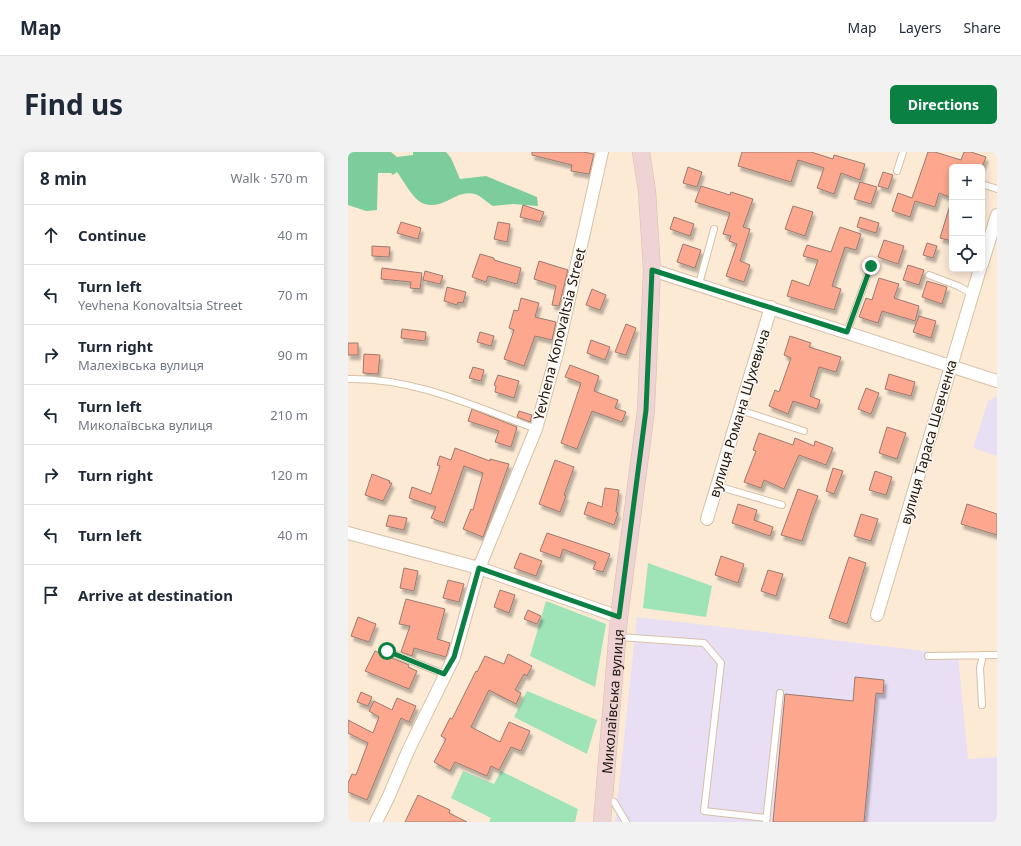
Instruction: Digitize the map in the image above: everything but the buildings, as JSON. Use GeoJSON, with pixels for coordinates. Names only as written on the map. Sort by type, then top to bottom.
{"type":"FeatureCollection","features":[{"type":"Feature","properties":{"kind":"main road","name":"Миколаївська вулиця"},"geometry":{"type":"LineString","coordinates":[[602,822],[619,617],[646,410],[652,270],[647,191],[641,152]]}},
{"type":"Feature","properties":{"kind":"street","name":"Yevhena Konovaltsia Street"},"geometry":{"type":"LineString","coordinates":[[376,822],[444,674],[454,657],[479,568],[536,429],[558,353],[602,152]]}},
{"type":"Feature","properties":{"kind":"street"},"geometry":{"type":"LineString","coordinates":[[985,254],[997,215]]}},
{"type":"Feature","properties":{"kind":"street"},"geometry":{"type":"LineString","coordinates":[[652,270],[771,307],[950,367],[997,381]]}},
{"type":"Feature","properties":{"kind":"street","name":"вулиця Тараса Шевченка"},"geometry":{"type":"LineString","coordinates":[[877,615],[979,272]]}},
{"type":"Feature","properties":{"kind":"street","name":"вулиця Романа Шухевича"},"geometry":{"type":"LineString","coordinates":[[707,519],[771,307]]}},
{"type":"Feature","properties":{"kind":"street"},"geometry":{"type":"LineString","coordinates":[[348,532],[479,568],[619,617]]}},
{"type":"Feature","properties":{"kind":"lane"},"geometry":{"type":"LineString","coordinates":[[897,171],[903,152]]}},
{"type":"Feature","properties":{"kind":"lane"},"geometry":{"type":"LineString","coordinates":[[985,185],[997,189]]}},
{"type":"Feature","properties":{"kind":"lane"},"geometry":{"type":"LineString","coordinates":[[699,284],[714,229]]}},
{"type":"Feature","properties":{"kind":"lane"},"geometry":{"type":"LineString","coordinates":[[847,332],[871,266]]}},
{"type":"Feature","properties":{"kind":"lane"},"geometry":{"type":"LineString","coordinates":[[929,275],[958,286],[973,294]]}},
{"type":"Feature","properties":{"kind":"lane"},"geometry":{"type":"LineString","coordinates":[[348,378],[372,378],[395,381],[464,402],[536,429]]}},
{"type":"Feature","properties":{"kind":"lane"},"geometry":{"type":"LineString","coordinates":[[740,410],[804,432]]}},
{"type":"Feature","properties":{"kind":"lane"},"geometry":{"type":"LineString","coordinates":[[717,486],[782,505]]}},
{"type":"Feature","properties":{"kind":"lane"},"geometry":{"type":"LineString","coordinates":[[618,637],[704,643],[721,663],[704,811],[767,820],[780,693]]}},
{"type":"Feature","properties":{"kind":"lane"},"geometry":{"type":"LineString","coordinates":[[387,651],[444,674]]}},
{"type":"Feature","properties":{"kind":"lane"},"geometry":{"type":"LineString","coordinates":[[982,705],[980,668],[983,655]]}},
{"type":"Feature","properties":{"kind":"lane"},"geometry":{"type":"LineString","coordinates":[[928,656],[997,655]]}},
{"type":"Feature","properties":{"kind":"lane"},"geometry":{"type":"LineString","coordinates":[[605,798],[614,802],[626,822]]}},
{"type":"Feature","properties":{"kind":"shaded area"},"geometry":{"type":"Polygon","coordinates":[[[997,396],[997,456],[973,448],[988,401],[997,396]]]}},
{"type":"Feature","properties":{"kind":"shaded area"},"geometry":{"type":"Polygon","coordinates":[[[637,617],[958,655],[968,759],[997,757],[997,822],[615,822],[637,617]]]}},
{"type":"Feature","properties":{"kind":"green space"},"geometry":{"type":"Polygon","coordinates":[[[348,152],[391,152],[397,157],[413,155],[413,152],[446,152],[451,158],[460,179],[486,176],[537,197],[538,206],[513,204],[493,206],[477,195],[468,193],[437,205],[430,205],[418,201],[397,172],[393,175],[391,173],[378,173],[377,210],[366,211],[348,205],[348,152]]]}},
{"type":"Feature","properties":{"kind":"green space"},"geometry":{"type":"Polygon","coordinates":[[[648,563],[712,586],[706,617],[643,608],[648,563]]]}},
{"type":"Feature","properties":{"kind":"green space"},"geometry":{"type":"Polygon","coordinates":[[[546,601],[606,624],[595,687],[530,656],[546,601]]]}},
{"type":"Feature","properties":{"kind":"green space"},"geometry":{"type":"Polygon","coordinates":[[[527,691],[597,720],[587,754],[514,717],[527,691]]]}},
{"type":"Feature","properties":{"kind":"green space"},"geometry":{"type":"Polygon","coordinates":[[[463,771],[494,784],[501,771],[578,809],[575,822],[489,822],[491,818],[451,798],[463,771]]]}},
{"type":"Feature","properties":{"kind":"route"},"geometry":{"type":"LineString","coordinates":[[387,651],[444,674],[454,657],[479,568],[619,617],[646,410],[652,270],[847,332],[871,266]]}}]}
